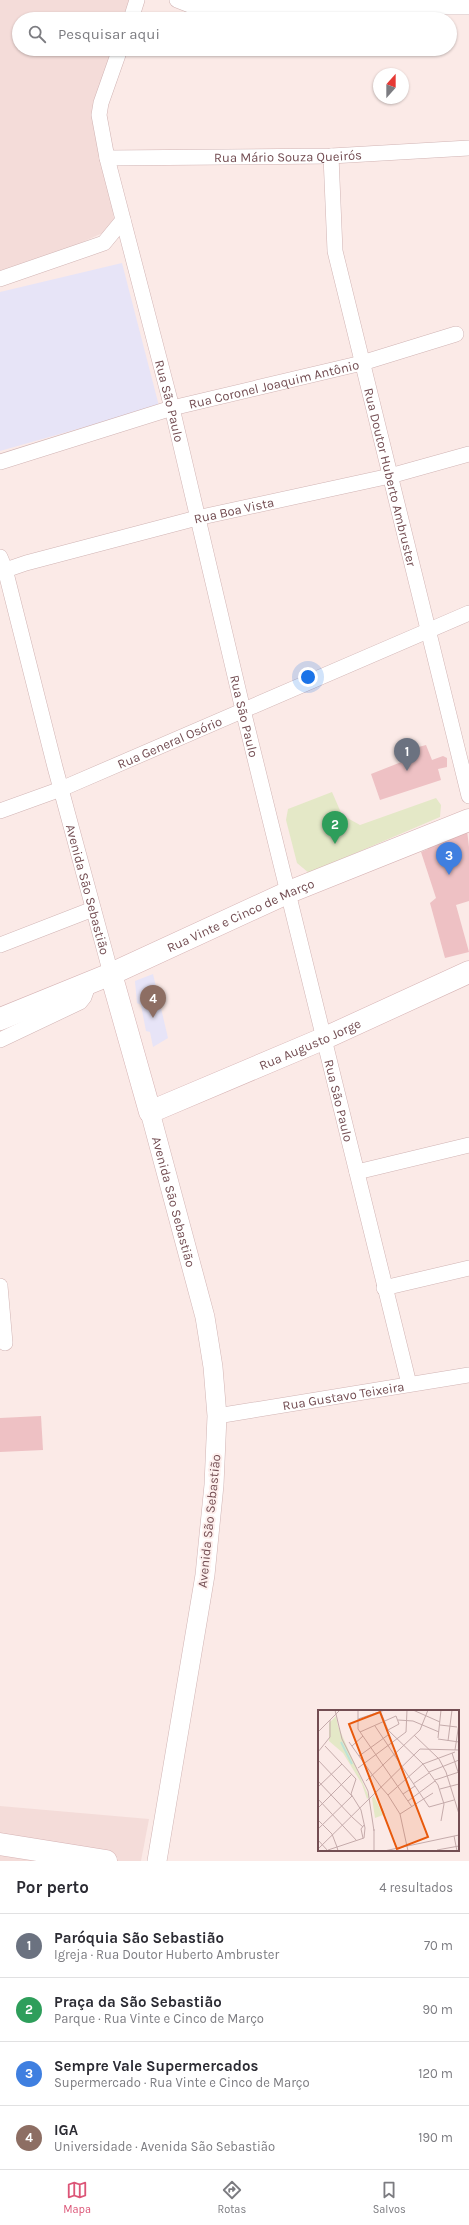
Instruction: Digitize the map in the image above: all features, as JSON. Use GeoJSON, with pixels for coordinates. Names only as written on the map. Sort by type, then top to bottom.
{"type":"FeatureCollection","features":[{"type":"Feature","properties":{"kind":"main road","name":"Rua Vinte e Cinco de Março"},"geometry":{"type":"LineString","coordinates":[[7,1016],[111,974],[289,892],[469,820]]}},
{"type":"Feature","properties":{"kind":"main road","name":"Rua Augusto Jorge"},"geometry":{"type":"LineString","coordinates":[[150,1112],[325,1038],[469,972]]}},
{"type":"Feature","properties":{"kind":"main road","name":"Avenida São Sebastião"},"geometry":{"type":"LineString","coordinates":[[111,974],[150,1112]]}},
{"type":"Feature","properties":{"kind":"main road"},"geometry":{"type":"LineString","coordinates":[[0,1844],[106,1861]]}},
{"type":"Feature","properties":{"kind":"street"},"geometry":{"type":"LineString","coordinates":[[134,12],[138,0]]}},
{"type":"Feature","properties":{"kind":"street"},"geometry":{"type":"LineString","coordinates":[[177,0],[195,7],[469,6],[469,0]]}},
{"type":"Feature","properties":{"kind":"street","name":"Rua São Paulo"},"geometry":{"type":"LineString","coordinates":[[118,56],[101,103],[99,115],[107,158],[172,408],[243,710],[325,1038],[384,1288],[409,1384]]}},
{"type":"Feature","properties":{"kind":"street","name":"Rua Mário Souza Queirós"},"geometry":{"type":"LineString","coordinates":[[107,158],[332,156],[469,148]]}},
{"type":"Feature","properties":{"kind":"street","name":"Rua Doutor Huberto Ambruster"},"geometry":{"type":"LineString","coordinates":[[332,156],[335,251],[469,796]]}},
{"type":"Feature","properties":{"kind":"street"},"geometry":{"type":"LineString","coordinates":[[104,243],[123,220]]}},
{"type":"Feature","properties":{"kind":"street"},"geometry":{"type":"LineString","coordinates":[[0,278],[104,243],[130,249]]}},
{"type":"Feature","properties":{"kind":"street","name":"Rua Coronel Joaquim Antônio"},"geometry":{"type":"LineString","coordinates":[[0,462],[172,408],[362,362],[456,334]]}},
{"type":"Feature","properties":{"kind":"street","name":"Rua Boa Vista"},"geometry":{"type":"LineString","coordinates":[[2,566],[197,518],[390,476],[469,454]]}},
{"type":"Feature","properties":{"kind":"street","name":"Avenida São Sebastião"},"geometry":{"type":"LineString","coordinates":[[2,566],[111,974]]}},
{"type":"Feature","properties":{"kind":"street","name":"Rua General Osório"},"geometry":{"type":"LineString","coordinates":[[0,811],[61,789],[469,613]]}},
{"type":"Feature","properties":{"kind":"street"},"geometry":{"type":"LineString","coordinates":[[0,945],[93,909]]}},
{"type":"Feature","properties":{"kind":"street"},"geometry":{"type":"LineString","coordinates":[[0,1040],[80,1002],[84,997],[89,983]]}},
{"type":"Feature","properties":{"kind":"street","name":"Avenida São Sebastião"},"geometry":{"type":"LineString","coordinates":[[150,1112],[205,1317],[213,1366],[217,1416],[214,1484],[204,1575],[157,1861]]}},
{"type":"Feature","properties":{"kind":"street"},"geometry":{"type":"LineString","coordinates":[[357,1172],[469,1145]]}},
{"type":"Feature","properties":{"kind":"street"},"geometry":{"type":"LineString","coordinates":[[384,1288],[469,1268]]}},
{"type":"Feature","properties":{"kind":"street"},"geometry":{"type":"LineString","coordinates":[[0,1286],[5,1343]]}},
{"type":"Feature","properties":{"kind":"street","name":"Rua Gustavo Teixeira"},"geometry":{"type":"LineString","coordinates":[[217,1416],[469,1375]]}},
{"type":"Feature","properties":{"kind":"shaded area"},"geometry":{"type":"Polygon","coordinates":[[[0,0],[138,0],[134,12],[12,12],[12,56],[119,56],[99,115],[114,219],[105,232],[0,279],[0,0]]]}},
{"type":"Feature","properties":{"kind":"shaded area"},"geometry":{"type":"Polygon","coordinates":[[[122,263],[159,406],[0,451],[0,292],[122,263]]]}},
{"type":"Feature","properties":{"kind":"shaded area"},"geometry":{"type":"Polygon","coordinates":[[[153,974],[168,1038],[153,1047],[150,1032],[146,1031],[141,1005],[137,1003],[135,981],[153,974]]]}},
{"type":"Feature","properties":{"kind":"shaded area"},"geometry":{"type":"Polygon","coordinates":[[[0,1806],[149,1819],[141,1861],[0,1861],[0,1806]]]}},
{"type":"Feature","properties":{"kind":"green space"},"geometry":{"type":"Polygon","coordinates":[[[332,792],[342,815],[360,825],[436,798],[441,805],[440,817],[309,873],[297,863],[286,820],[288,809],[332,792]]]}},
{"type":"Feature","properties":{"kind":"building"},"geometry":{"type":"Polygon","coordinates":[[[426,745],[432,760],[443,756],[447,758],[447,767],[438,769],[441,780],[380,800],[371,774],[414,757],[411,749],[426,745]]]}},
{"type":"Feature","properties":{"kind":"building"},"geometry":{"type":"Polygon","coordinates":[[[467,830],[469,847],[469,901],[456,905],[469,952],[445,958],[430,903],[436,898],[421,852],[428,849],[428,842],[467,830]]]}},
{"type":"Feature","properties":{"kind":"building"},"geometry":{"type":"Polygon","coordinates":[[[41,1416],[43,1450],[0,1452],[0,1418],[41,1416]]]}},
{"type":"Feature","properties":{"kind":"place","name":"Paróquia São Sebastião"},"geometry":{"type":"Point","coordinates":[407,771]}},
{"type":"Feature","properties":{"kind":"place","name":"Praça da São Sebastião"},"geometry":{"type":"Point","coordinates":[335,844]}},
{"type":"Feature","properties":{"kind":"place","name":"Sempre Vale Supermercados"},"geometry":{"type":"Point","coordinates":[449,875]}},
{"type":"Feature","properties":{"kind":"place","name":"IGA"},"geometry":{"type":"Point","coordinates":[153,1018]}}]}
